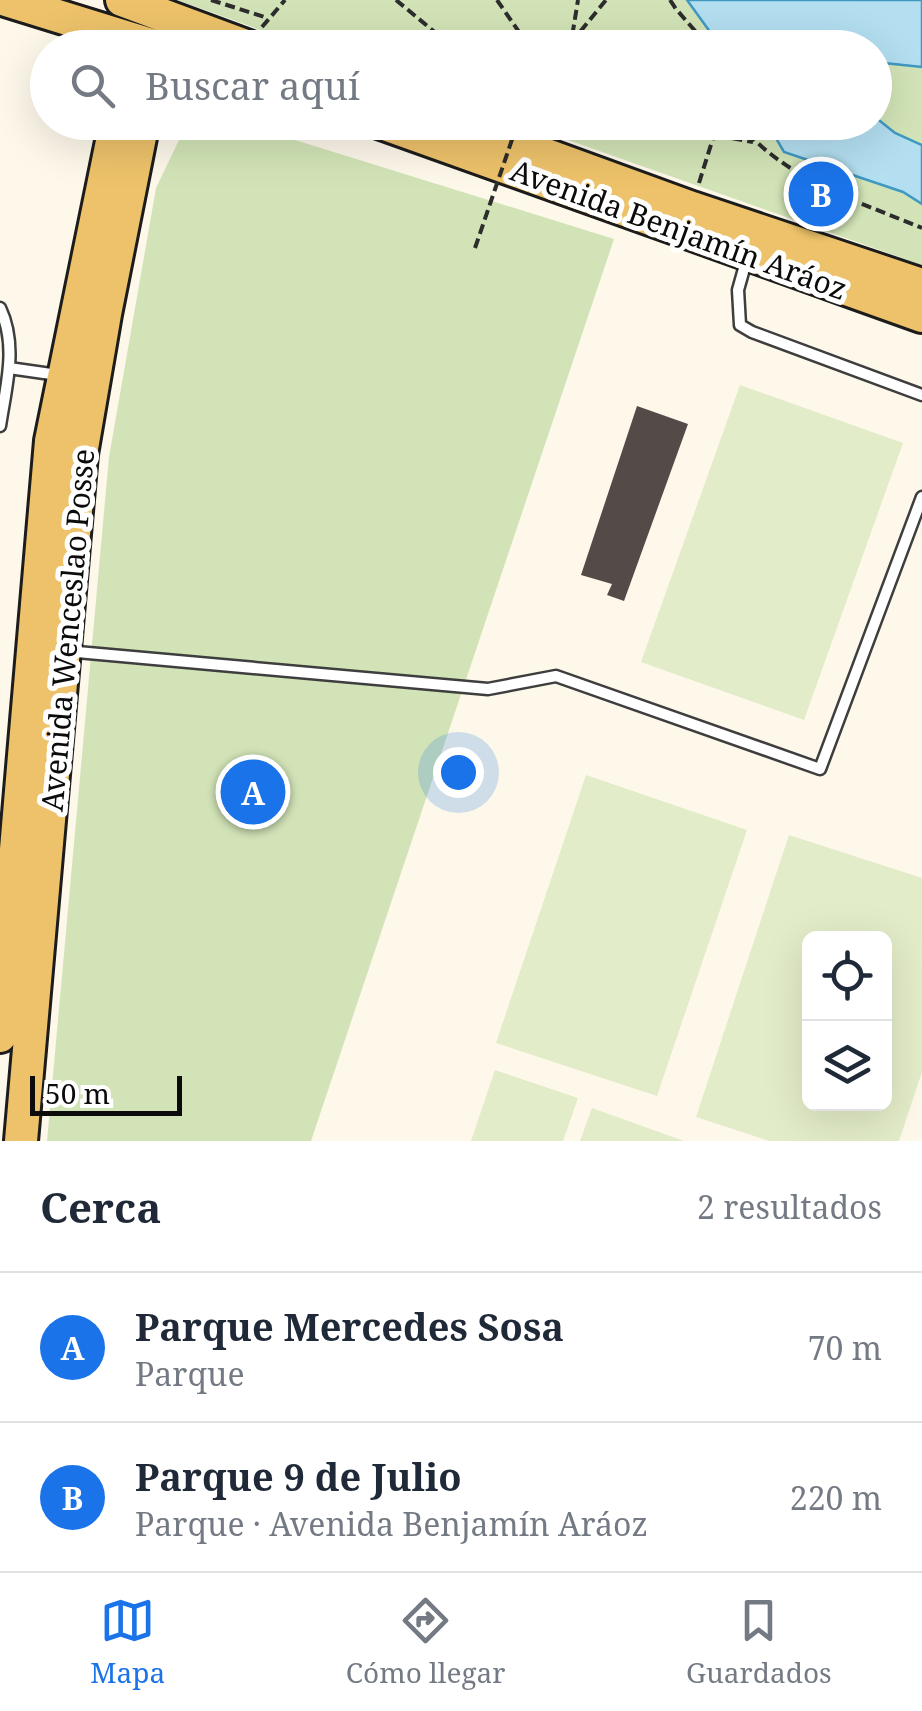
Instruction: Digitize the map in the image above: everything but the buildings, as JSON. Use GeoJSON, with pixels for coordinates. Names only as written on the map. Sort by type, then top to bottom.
{"type":"FeatureCollection","features":[{"type":"Feature","properties":{"kind":"main road"},"geometry":{"type":"LineString","coordinates":[[21,4],[100,30]]}},
{"type":"Feature","properties":{"kind":"main road"},"geometry":{"type":"LineString","coordinates":[[21,4],[66,30]]}},
{"type":"Feature","properties":{"kind":"main road"},"geometry":{"type":"LineString","coordinates":[[137,6],[203,30]]}},
{"type":"Feature","properties":{"kind":"main road"},"geometry":{"type":"LineString","coordinates":[[0,1036],[51,441],[112,140]]}},
{"type":"Feature","properties":{"kind":"main road","name":"Avenida Wenceslao Posse"},"geometry":{"type":"LineString","coordinates":[[22,1141],[81,454],[140,140]]}},
{"type":"Feature","properties":{"kind":"main road"},"geometry":{"type":"LineString","coordinates":[[134,175],[151,140]]}},
{"type":"Feature","properties":{"kind":"main road","name":"Avenida Benjamín Aráoz"},"geometry":{"type":"LineString","coordinates":[[429,140],[922,316]]}},
{"type":"Feature","properties":{"kind":"main road","name":"Avenida Benjamín Aráoz"},"geometry":{"type":"LineString","coordinates":[[505,140],[922,286]]}},
{"type":"Feature","properties":{"kind":"lane"},"geometry":{"type":"LineString","coordinates":[[748,254],[738,290],[740,325],[922,395]]}},
{"type":"Feature","properties":{"kind":"lane"},"geometry":{"type":"LineString","coordinates":[[0,308],[8,323],[11,350],[0,426]]}},
{"type":"Feature","properties":{"kind":"lane"},"geometry":{"type":"LineString","coordinates":[[0,344],[11,350]]}},
{"type":"Feature","properties":{"kind":"lane"},"geometry":{"type":"LineString","coordinates":[[9,368],[62,376]]}},
{"type":"Feature","properties":{"kind":"lane"},"geometry":{"type":"LineString","coordinates":[[65,651],[488,689],[556,676],[820,769],[922,497]]}},
{"type":"Feature","properties":{"kind":"path"},"geometry":{"type":"LineString","coordinates":[[210,0],[268,18]]}},
{"type":"Feature","properties":{"kind":"path"},"geometry":{"type":"LineString","coordinates":[[261,30],[285,0]]}},
{"type":"Feature","properties":{"kind":"path"},"geometry":{"type":"LineString","coordinates":[[498,0],[518,30]]}},
{"type":"Feature","properties":{"kind":"path"},"geometry":{"type":"LineString","coordinates":[[572,30],[578,0]]}},
{"type":"Feature","properties":{"kind":"path"},"geometry":{"type":"LineString","coordinates":[[581,30],[606,0]]}},
{"type":"Feature","properties":{"kind":"path"},"geometry":{"type":"LineString","coordinates":[[670,0],[694,30]]}},
{"type":"Feature","properties":{"kind":"path"},"geometry":{"type":"LineString","coordinates":[[400,2],[433,30]]}},
{"type":"Feature","properties":{"kind":"path"},"geometry":{"type":"LineString","coordinates":[[475,248],[512,140]]}},
{"type":"Feature","properties":{"kind":"path"},"geometry":{"type":"LineString","coordinates":[[692,208],[712,140]]}},
{"type":"Feature","properties":{"kind":"path"},"geometry":{"type":"LineString","coordinates":[[741,140],[757,143]]}},
{"type":"Feature","properties":{"kind":"path"},"geometry":{"type":"LineString","coordinates":[[754,140],[807,180],[922,228]]}},
{"type":"Feature","properties":{"kind":"green space"},"geometry":{"type":"Polygon","coordinates":[[[177,0],[922,0],[922,265],[568,140],[892,140],[892,30],[261,30],[177,0]]]}},
{"type":"Feature","properties":{"kind":"green space"},"geometry":{"type":"Polygon","coordinates":[[[179,140],[295,140],[614,239],[311,1141],[47,1141],[109,457],[156,188],[179,140]]]}},
{"type":"Feature","properties":{"kind":"green space"},"geometry":{"type":"Polygon","coordinates":[[[740,385],[903,443],[804,720],[641,662],[740,385]]]}},
{"type":"Feature","properties":{"kind":"green space"},"geometry":{"type":"Polygon","coordinates":[[[586,775],[747,830],[657,1096],[496,1043],[586,775]]]}},
{"type":"Feature","properties":{"kind":"green space"},"geometry":{"type":"Polygon","coordinates":[[[789,835],[922,878],[922,1072],[899,1141],[769,1141],[696,1117],[789,835]]]}},
{"type":"Feature","properties":{"kind":"green space"},"geometry":{"type":"Polygon","coordinates":[[[495,1070],[578,1098],[563,1141],[471,1141],[495,1070]]]}},
{"type":"Feature","properties":{"kind":"green space"},"geometry":{"type":"Polygon","coordinates":[[[592,1108],[684,1141],[580,1141],[592,1108]]]}},
{"type":"Feature","properties":{"kind":"water"},"geometry":{"type":"Polygon","coordinates":[[[687,0],[922,0],[922,67],[892,64],[892,30],[709,30],[687,0]]]}},
{"type":"Feature","properties":{"kind":"water"},"geometry":{"type":"Polygon","coordinates":[[[892,131],[922,145],[922,204],[903,192],[784,152],[777,140],[892,140],[892,131]]]}},
{"type":"Feature","properties":{"kind":"place","name":"Parque 9 de Julio"},"geometry":{"type":"Point","coordinates":[821,194]}},
{"type":"Feature","properties":{"kind":"place","name":"Parque Mercedes Sosa"},"geometry":{"type":"Point","coordinates":[253,792]}}]}
